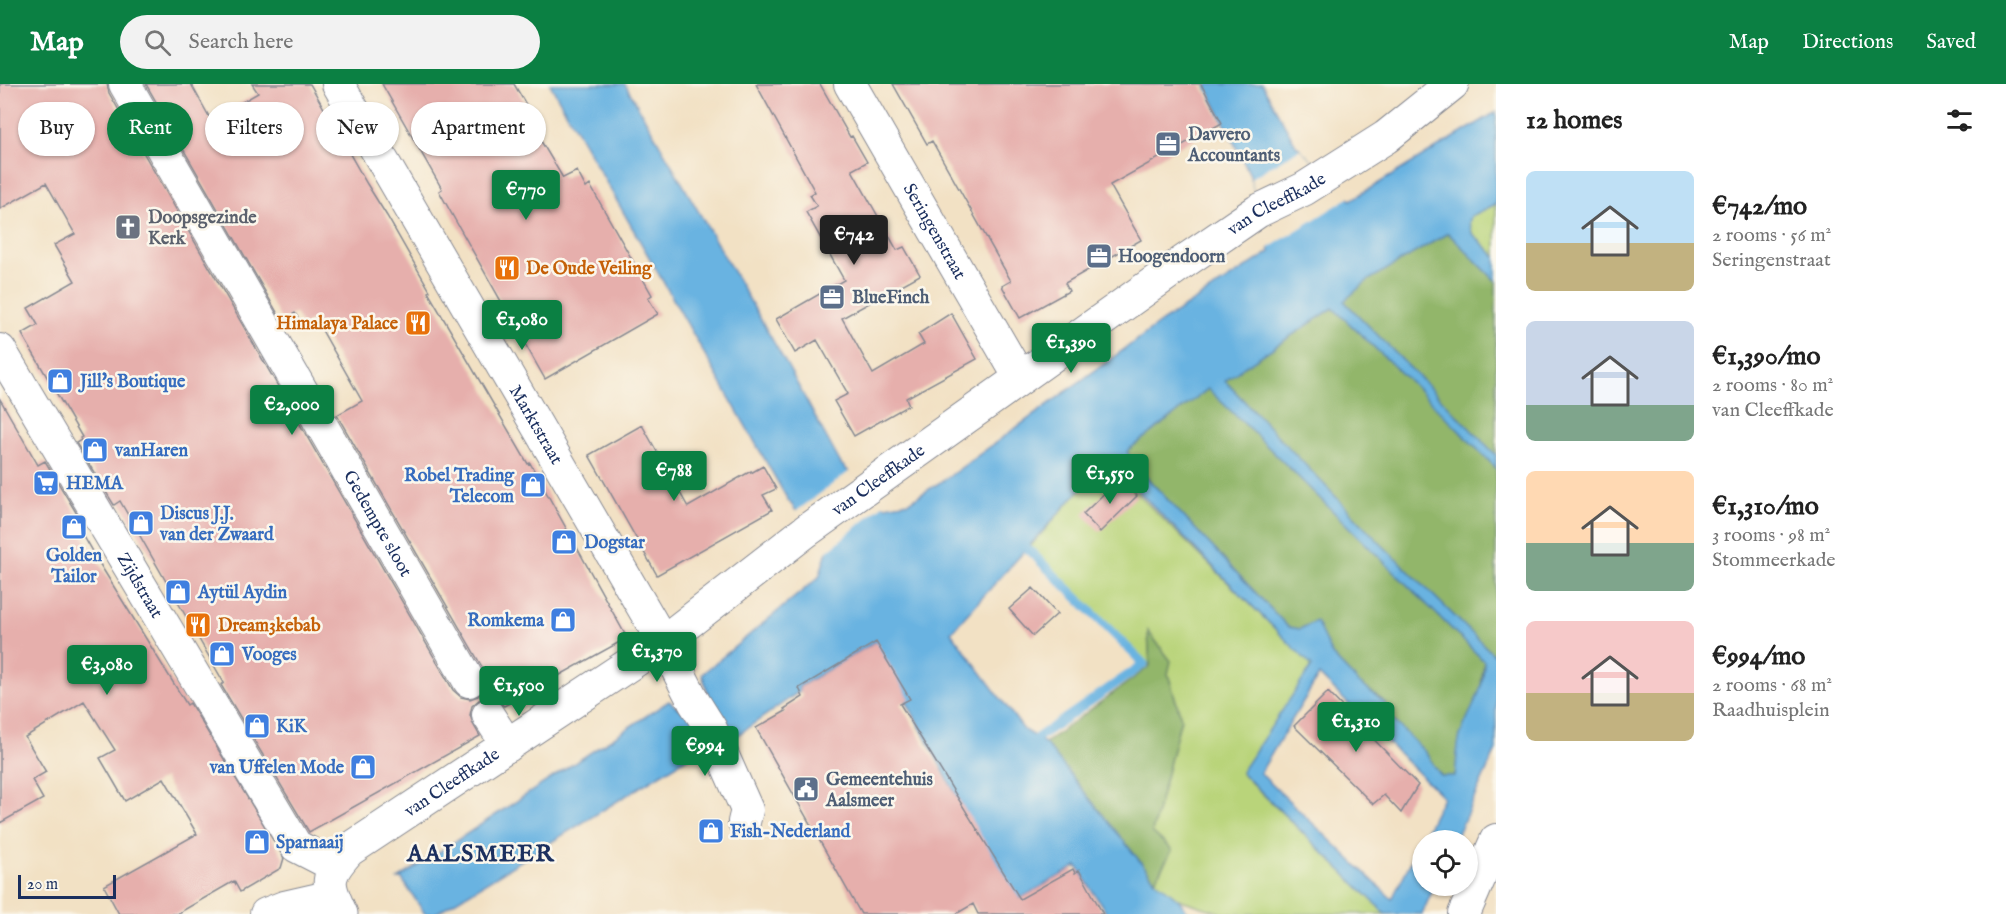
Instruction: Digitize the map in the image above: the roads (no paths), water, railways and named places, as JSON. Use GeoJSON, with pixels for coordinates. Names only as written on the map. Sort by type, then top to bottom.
{"type":"FeatureCollection","features":[{"type":"Feature","properties":{"kind":"main road","name":"van Cleeffkade"},"geometry":{"type":"LineString","coordinates":[[336,892],[349,850],[663,642],[806,531],[1020,378],[1258,211],[1304,189],[1386,137],[1452,84]]}},
{"type":"Feature","properties":{"kind":"street","name":"Gedempte sloot"},"geometry":{"type":"LineString","coordinates":[[125,84],[469,681]]}},
{"type":"Feature","properties":{"kind":"street","name":"Marktstraat"},"geometry":{"type":"LineString","coordinates":[[338,84],[663,642],[694,702],[711,729],[747,810],[744,822]]}},
{"type":"Feature","properties":{"kind":"street","name":"Seringenstraat"},"geometry":{"type":"LineString","coordinates":[[850,84],[1020,378]]}},
{"type":"Feature","properties":{"kind":"street","name":"Zijdstraat"},"geometry":{"type":"LineString","coordinates":[[0,350],[296,846],[336,892]]}},
{"type":"Feature","properties":{"kind":"street"},"geometry":{"type":"LineString","coordinates":[[488,715],[508,746]]}},
{"type":"Feature","properties":{"kind":"street"},"geometry":{"type":"LineString","coordinates":[[1464,914],[1496,840]]}},
{"type":"Feature","properties":{"kind":"street"},"geometry":{"type":"LineString","coordinates":[[266,914],[336,892]]}},
{"type":"Feature","properties":{"kind":"water"},"geometry":{"type":"Polygon","coordinates":[[[550,84],[625,84],[787,365],[841,464],[885,506],[909,502],[947,478],[1163,321],[1270,252],[1250,175],[1206,86],[1209,84],[1262,84],[1296,145],[1351,200],[1496,112],[1496,204],[1471,216],[1469,223],[1472,233],[1496,257],[1496,281],[1448,233],[1367,281],[1344,301],[1496,455],[1496,468],[1333,308],[1225,381],[1379,542],[1496,657],[1496,750],[1460,830],[1426,830],[1443,797],[1319,675],[1260,773],[1392,899],[1412,859],[1412,896],[1430,896],[1422,914],[1386,914],[1241,772],[1312,666],[1132,485],[1108,465],[1076,494],[951,632],[1024,730],[1045,743],[1155,880],[1178,899],[1188,912],[1198,914],[1107,914],[1077,866],[1013,903],[875,642],[799,687],[800,691],[735,737],[723,720],[696,735],[695,753],[435,914],[425,914],[402,879],[398,879],[669,701],[682,711],[709,696],[702,674],[819,577],[827,551],[788,500],[550,84]],[[1208,389],[1127,451],[1132,462],[1288,627],[1300,629],[1316,621],[1332,655],[1358,682],[1385,703],[1385,712],[1425,752],[1441,776],[1455,776],[1459,738],[1480,691],[1484,661],[1208,389]]]}},
{"type":"Feature","properties":{"kind":"waterway"},"geometry":{"type":"LineString","coordinates":[[1028,549],[1144,664],[1037,738]]}},
{"type":"Feature","properties":{"kind":"place","name":"Davvero Accountants"},"geometry":{"type":"Point","coordinates":[1168,144]}},
{"type":"Feature","properties":{"kind":"place","name":"Doopsgezinde Kerk"},"geometry":{"type":"Point","coordinates":[128,227]}},
{"type":"Feature","properties":{"kind":"place","name":"Hoogendoorn"},"geometry":{"type":"Point","coordinates":[1099,256]}},
{"type":"Feature","properties":{"kind":"place","name":"De Oude Veiling"},"geometry":{"type":"Point","coordinates":[507,268]}},
{"type":"Feature","properties":{"kind":"place","name":"BlueFinch"},"geometry":{"type":"Point","coordinates":[832,297]}},
{"type":"Feature","properties":{"kind":"place","name":"Himalaya Palace"},"geometry":{"type":"Point","coordinates":[418,323]}},
{"type":"Feature","properties":{"kind":"place","name":"Jill's Boutique"},"geometry":{"type":"Point","coordinates":[60,381]}},
{"type":"Feature","properties":{"kind":"place","name":"vanHaren"},"geometry":{"type":"Point","coordinates":[95,450]}},
{"type":"Feature","properties":{"kind":"place","name":"HEMA"},"geometry":{"type":"Point","coordinates":[46,483]}},
{"type":"Feature","properties":{"kind":"place","name":"Robel Trading Telecom"},"geometry":{"type":"Point","coordinates":[533,485]}},
{"type":"Feature","properties":{"kind":"place","name":"Discus J.J. van der Zwaard"},"geometry":{"type":"Point","coordinates":[141,523]}},
{"type":"Feature","properties":{"kind":"place","name":"Golden Tailor"},"geometry":{"type":"Point","coordinates":[74,527]}},
{"type":"Feature","properties":{"kind":"place","name":"Dogstar"},"geometry":{"type":"Point","coordinates":[564,542]}},
{"type":"Feature","properties":{"kind":"place","name":"Aytül Aydin"},"geometry":{"type":"Point","coordinates":[178,592]}},
{"type":"Feature","properties":{"kind":"place","name":"Romkema"},"geometry":{"type":"Point","coordinates":[563,620]}},
{"type":"Feature","properties":{"kind":"place","name":"Dream3kebab"},"geometry":{"type":"Point","coordinates":[198,625]}},
{"type":"Feature","properties":{"kind":"place","name":"Vooges"},"geometry":{"type":"Point","coordinates":[222,654]}},
{"type":"Feature","properties":{"kind":"place","name":"KiK"},"geometry":{"type":"Point","coordinates":[257,726]}},
{"type":"Feature","properties":{"kind":"place","name":"van Uffelen Mode"},"geometry":{"type":"Point","coordinates":[363,767]}},
{"type":"Feature","properties":{"kind":"place","name":"Gemeentehuis Aalsmeer"},"geometry":{"type":"Point","coordinates":[806,789]}},
{"type":"Feature","properties":{"kind":"place","name":"Fish-Nederland"},"geometry":{"type":"Point","coordinates":[711,831]}},
{"type":"Feature","properties":{"kind":"place","name":"Sparnaaij"},"geometry":{"type":"Point","coordinates":[257,842]}},
{"type":"Feature","properties":{"kind":"district","name":"AALSMEER"},"geometry":{"type":"Point","coordinates":[481,853]}}]}
